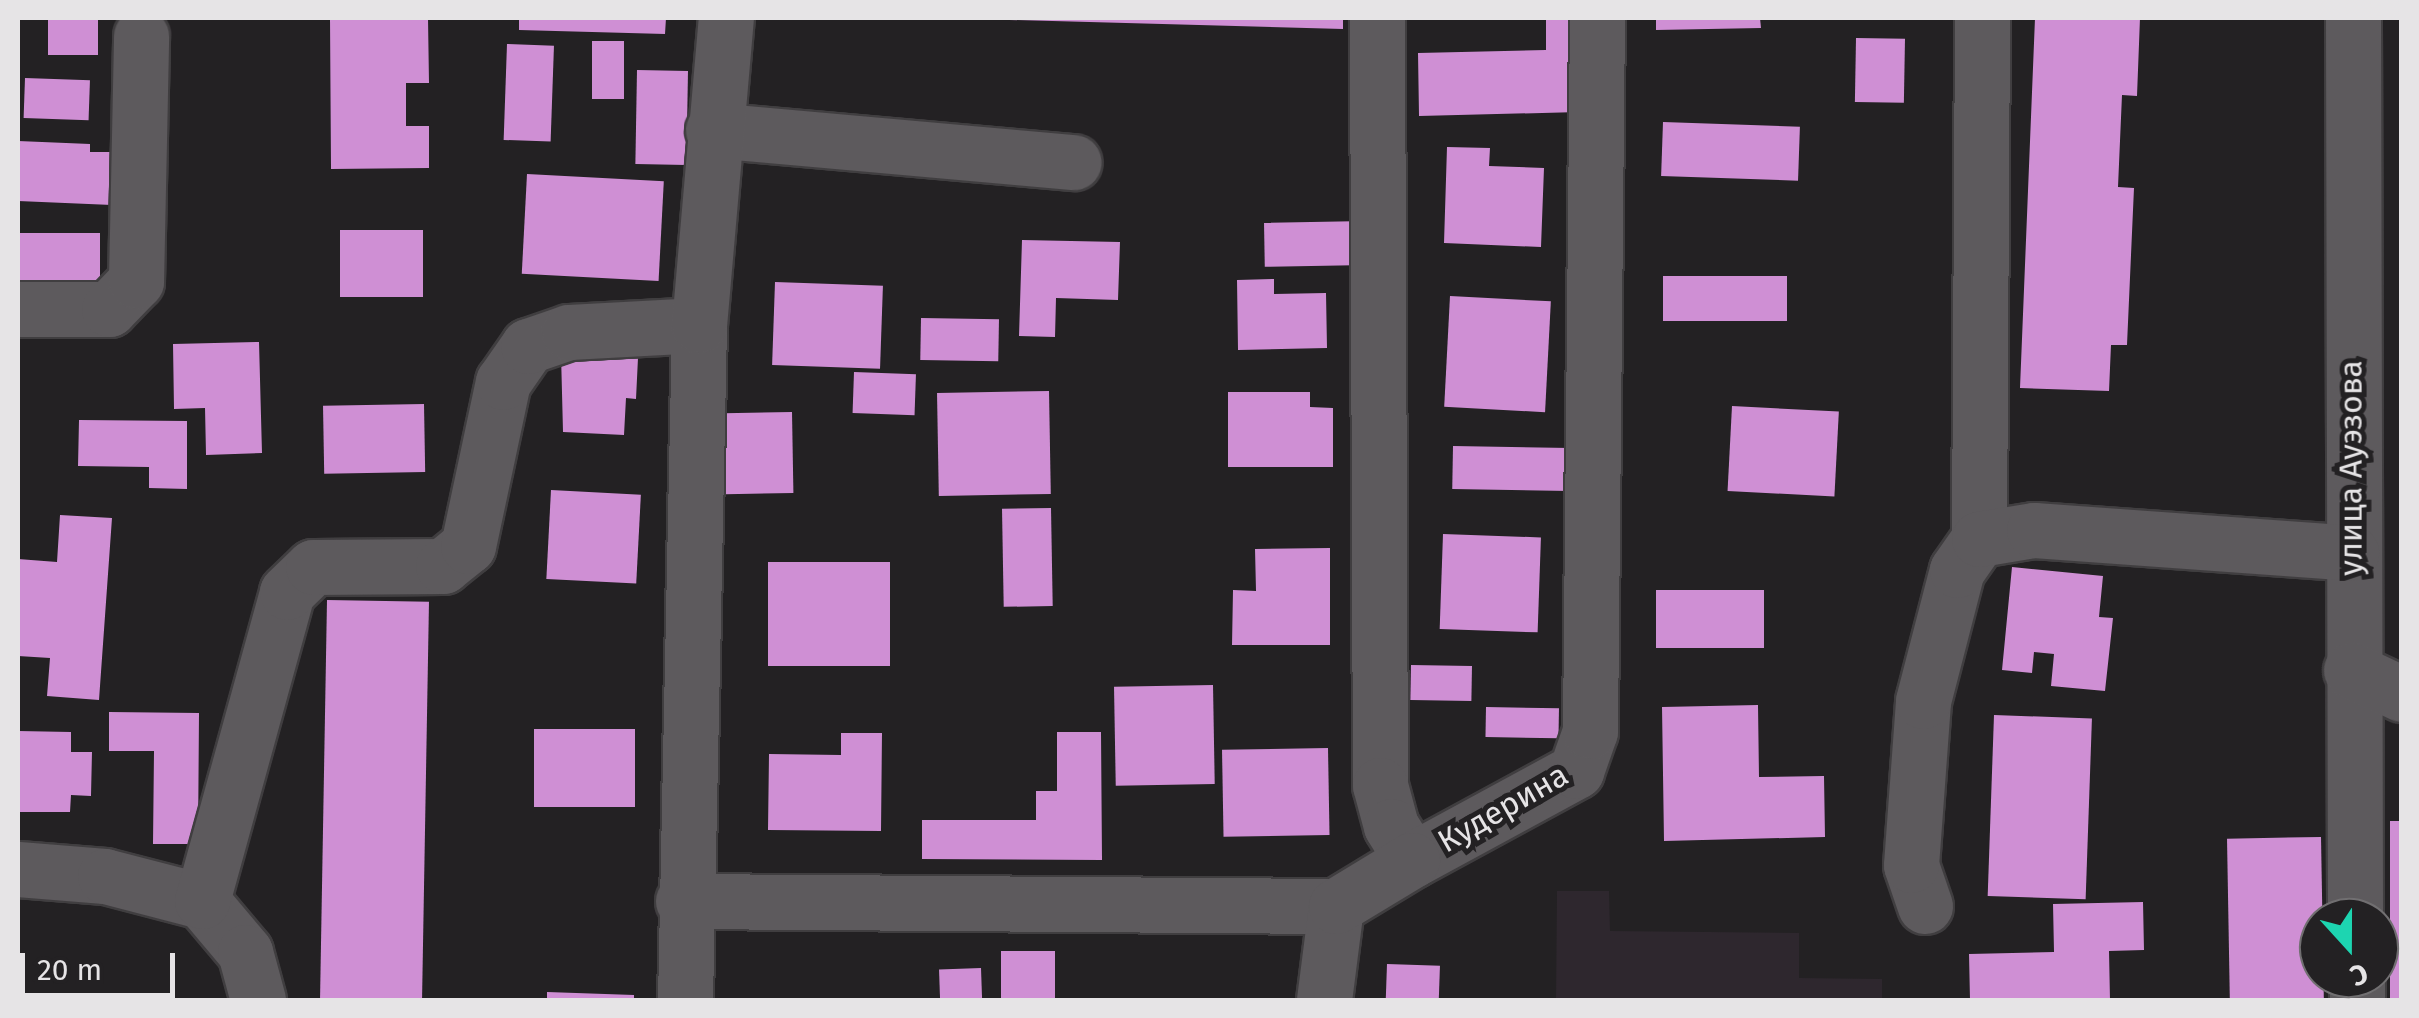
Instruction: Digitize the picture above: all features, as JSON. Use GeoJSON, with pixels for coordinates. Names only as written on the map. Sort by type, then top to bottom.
{"type":"FeatureCollection","features":[{"type":"Feature","properties":{"kind":"street"},"geometry":{"type":"LineString","coordinates":[[686,1000],[683,901],[698,326],[726,18]]}},
{"type":"Feature","properties":{"kind":"street","name":"Кудерина"},"geometry":{"type":"LineString","coordinates":[[1378,18],[1380,785],[1391,826],[1412,860],[1576,771],[1590,731],[1597,18]]}},
{"type":"Feature","properties":{"kind":"street"},"geometry":{"type":"LineString","coordinates":[[1925,906],[1910,865],[1923,701],[1957,570],[1978,539],[1982,18]]}},
{"type":"Feature","properties":{"kind":"street","name":"улица Ауэзова"},"geometry":{"type":"LineString","coordinates":[[2353,18],[2350,670],[2356,898]]}},
{"type":"Feature","properties":{"kind":"street"},"geometry":{"type":"LineString","coordinates":[[18,309],[109,309],[136,281],[141,36]]}},
{"type":"Feature","properties":{"kind":"street"},"geometry":{"type":"LineString","coordinates":[[714,130],[1074,162]]}},
{"type":"Feature","properties":{"kind":"street"},"geometry":{"type":"LineString","coordinates":[[202,902],[287,592],[313,567],[443,566],[468,546],[503,382],[528,346],[569,332],[698,326]]}},
{"type":"Feature","properties":{"kind":"street"},"geometry":{"type":"LineString","coordinates":[[1978,539],[2034,530],[2351,553]]}},
{"type":"Feature","properties":{"kind":"street"},"geometry":{"type":"LineString","coordinates":[[2350,670],[2402,694]]}},
{"type":"Feature","properties":{"kind":"street"},"geometry":{"type":"LineString","coordinates":[[683,901],[1336,906],[1412,860]]}},
{"type":"Feature","properties":{"kind":"street"},"geometry":{"type":"LineString","coordinates":[[18,869],[105,876],[202,902],[245,952],[258,1000]]}},
{"type":"Feature","properties":{"kind":"street"},"geometry":{"type":"LineString","coordinates":[[1324,1000],[1336,906]]}},
{"type":"Feature","properties":{"kind":"shaded area"},"geometry":{"type":"Polygon","coordinates":[[[1557,891],[1609,891],[1610,931],[1799,933],[1799,978],[1882,979],[1882,1000],[1556,1000],[1557,891]]]}},
{"type":"Feature","properties":{"kind":"building"},"geometry":{"type":"Polygon","coordinates":[[[48,18],[98,18],[98,55],[48,55],[48,18]]]}},
{"type":"Feature","properties":{"kind":"building"},"geometry":{"type":"Polygon","coordinates":[[[330,18],[428,18],[429,83],[406,83],[406,126],[429,126],[429,168],[331,169],[330,18]]]}},
{"type":"Feature","properties":{"kind":"building"},"geometry":{"type":"Polygon","coordinates":[[[519,18],[666,18],[665,34],[519,30],[519,18]]]}},
{"type":"Feature","properties":{"kind":"building"},"geometry":{"type":"Polygon","coordinates":[[[939,18],[1343,18],[1343,29],[939,18]]]}},
{"type":"Feature","properties":{"kind":"building"},"geometry":{"type":"Polygon","coordinates":[[[1546,18],[1578,18],[1579,112],[1419,116],[1418,53],[1546,50],[1546,18]]]}},
{"type":"Feature","properties":{"kind":"building"},"geometry":{"type":"Polygon","coordinates":[[[1656,18],[1760,18],[1761,28],[1656,30],[1656,18]]]}},
{"type":"Feature","properties":{"kind":"building"},"geometry":{"type":"Polygon","coordinates":[[[2035,18],[2140,18],[2137,96],[2122,95],[2118,187],[2134,188],[2127,345],[2111,345],[2109,391],[2020,388],[2035,18]]]}},
{"type":"Feature","properties":{"kind":"building"},"geometry":{"type":"Polygon","coordinates":[[[1856,38],[1905,39],[1904,103],[1855,102],[1856,38]]]}},
{"type":"Feature","properties":{"kind":"building"},"geometry":{"type":"Polygon","coordinates":[[[592,41],[624,41],[624,99],[592,99],[592,41]]]}},
{"type":"Feature","properties":{"kind":"building"},"geometry":{"type":"Polygon","coordinates":[[[507,44],[554,46],[551,142],[504,140],[507,44]]]}},
{"type":"Feature","properties":{"kind":"building"},"geometry":{"type":"Polygon","coordinates":[[[637,70],[688,71],[686,165],[635,164],[637,70]]]}},
{"type":"Feature","properties":{"kind":"building"},"geometry":{"type":"Polygon","coordinates":[[[25,78],[90,80],[89,120],[24,118],[25,78]]]}},
{"type":"Feature","properties":{"kind":"building"},"geometry":{"type":"Polygon","coordinates":[[[1663,122],[1800,127],[1798,181],[1661,176],[1663,122]]]}},
{"type":"Feature","properties":{"kind":"building"},"geometry":{"type":"Polygon","coordinates":[[[18,141],[90,144],[90,152],[115,152],[112,205],[18,201],[18,141]]]}},
{"type":"Feature","properties":{"kind":"building"},"geometry":{"type":"Polygon","coordinates":[[[1447,147],[1490,148],[1489,166],[1544,168],[1541,247],[1444,243],[1447,147]]]}},
{"type":"Feature","properties":{"kind":"building"},"geometry":{"type":"Polygon","coordinates":[[[527,174],[664,181],[659,281],[522,274],[527,174]]]}},
{"type":"Feature","properties":{"kind":"building"},"geometry":{"type":"Polygon","coordinates":[[[1366,221],[1367,265],[1265,267],[1264,223],[1366,221]]]}},
{"type":"Feature","properties":{"kind":"building"},"geometry":{"type":"Polygon","coordinates":[[[340,230],[423,230],[423,297],[340,297],[340,230]]]}},
{"type":"Feature","properties":{"kind":"building"},"geometry":{"type":"Polygon","coordinates":[[[18,233],[100,233],[100,296],[18,296],[18,233]]]}},
{"type":"Feature","properties":{"kind":"building"},"geometry":{"type":"Polygon","coordinates":[[[1022,240],[1120,242],[1118,300],[1056,298],[1055,337],[1019,336],[1022,240]]]}},
{"type":"Feature","properties":{"kind":"building"},"geometry":{"type":"Polygon","coordinates":[[[1663,276],[1787,276],[1787,321],[1663,321],[1663,276]]]}},
{"type":"Feature","properties":{"kind":"building"},"geometry":{"type":"Polygon","coordinates":[[[1274,279],[1274,294],[1326,293],[1327,348],[1238,350],[1237,280],[1274,279]]]}},
{"type":"Feature","properties":{"kind":"building"},"geometry":{"type":"Polygon","coordinates":[[[775,282],[883,286],[880,369],[772,365],[775,282]]]}},
{"type":"Feature","properties":{"kind":"building"},"geometry":{"type":"Polygon","coordinates":[[[1450,296],[1551,301],[1545,412],[1444,407],[1450,296]]]}},
{"type":"Feature","properties":{"kind":"building"},"geometry":{"type":"Polygon","coordinates":[[[921,318],[999,319],[998,361],[920,360],[921,318]]]}},
{"type":"Feature","properties":{"kind":"building"},"geometry":{"type":"Polygon","coordinates":[[[259,342],[262,453],[206,455],[205,408],[174,409],[173,344],[259,342]]]}},
{"type":"Feature","properties":{"kind":"building"},"geometry":{"type":"Polygon","coordinates":[[[561,354],[638,358],[636,399],[626,398],[624,435],[563,432],[561,354]]]}},
{"type":"Feature","properties":{"kind":"building"},"geometry":{"type":"Polygon","coordinates":[[[854,372],[916,374],[915,415],[853,413],[854,372]]]}},
{"type":"Feature","properties":{"kind":"building"},"geometry":{"type":"Polygon","coordinates":[[[1049,391],[1051,494],[939,496],[937,393],[1049,391]]]}},
{"type":"Feature","properties":{"kind":"building"},"geometry":{"type":"Polygon","coordinates":[[[1228,392],[1310,392],[1310,407],[1333,408],[1333,467],[1228,467],[1228,392]]]}},
{"type":"Feature","properties":{"kind":"building"},"geometry":{"type":"Polygon","coordinates":[[[424,404],[425,472],[324,474],[323,406],[424,404]]]}},
{"type":"Feature","properties":{"kind":"building"},"geometry":{"type":"Polygon","coordinates":[[[1732,406],[1839,412],[1834,496],[1728,491],[1732,406]]]}},
{"type":"Feature","properties":{"kind":"building"},"geometry":{"type":"Polygon","coordinates":[[[792,412],[793,493],[725,494],[724,413],[792,412]]]}},
{"type":"Feature","properties":{"kind":"building"},"geometry":{"type":"Polygon","coordinates":[[[79,420],[187,421],[187,489],[149,488],[149,467],[78,466],[79,420]]]}},
{"type":"Feature","properties":{"kind":"building"},"geometry":{"type":"Polygon","coordinates":[[[1453,446],[1570,448],[1569,491],[1452,489],[1453,446]]]}},
{"type":"Feature","properties":{"kind":"building"},"geometry":{"type":"Polygon","coordinates":[[[551,490],[641,495],[636,584],[546,579],[551,490]]]}},
{"type":"Feature","properties":{"kind":"building"},"geometry":{"type":"Polygon","coordinates":[[[1051,508],[1053,606],[1004,607],[1002,509],[1051,508]]]}},
{"type":"Feature","properties":{"kind":"building"},"geometry":{"type":"Polygon","coordinates":[[[60,515],[112,518],[99,700],[47,696],[50,658],[18,656],[18,559],[57,562],[60,515]]]}},
{"type":"Feature","properties":{"kind":"building"},"geometry":{"type":"Polygon","coordinates":[[[1443,534],[1541,537],[1538,632],[1440,629],[1443,534]]]}},
{"type":"Feature","properties":{"kind":"building"},"geometry":{"type":"Polygon","coordinates":[[[1330,548],[1330,645],[1232,645],[1233,590],[1256,591],[1255,549],[1330,548]]]}},
{"type":"Feature","properties":{"kind":"building"},"geometry":{"type":"Polygon","coordinates":[[[768,562],[890,562],[890,666],[768,666],[768,562]]]}},
{"type":"Feature","properties":{"kind":"building"},"geometry":{"type":"Polygon","coordinates":[[[2012,567],[2103,576],[2099,617],[2113,618],[2105,691],[2051,686],[2054,654],[2034,652],[2032,673],[2002,670],[2012,567]]]}},
{"type":"Feature","properties":{"kind":"building"},"geometry":{"type":"Polygon","coordinates":[[[1656,590],[1764,590],[1764,648],[1656,648],[1656,590]]]}},
{"type":"Feature","properties":{"kind":"building"},"geometry":{"type":"Polygon","coordinates":[[[327,600],[429,602],[422,1000],[320,1000],[327,600]]]}},
{"type":"Feature","properties":{"kind":"building"},"geometry":{"type":"Polygon","coordinates":[[[1411,665],[1472,666],[1471,701],[1410,700],[1411,665]]]}},
{"type":"Feature","properties":{"kind":"building"},"geometry":{"type":"Polygon","coordinates":[[[1213,685],[1215,784],[1116,786],[1114,687],[1213,685]]]}},
{"type":"Feature","properties":{"kind":"building"},"geometry":{"type":"Polygon","coordinates":[[[1758,705],[1759,777],[1824,776],[1825,837],[1664,841],[1662,707],[1758,705]]]}},
{"type":"Feature","properties":{"kind":"building"},"geometry":{"type":"Polygon","coordinates":[[[1486,707],[1559,708],[1558,738],[1485,737],[1486,707]]]}},
{"type":"Feature","properties":{"kind":"building"},"geometry":{"type":"Polygon","coordinates":[[[109,712],[199,713],[198,844],[153,844],[154,751],[109,751],[109,712]]]}},
{"type":"Feature","properties":{"kind":"building"},"geometry":{"type":"Polygon","coordinates":[[[1994,715],[2092,718],[2086,899],[1988,896],[1994,715]]]}},
{"type":"Feature","properties":{"kind":"building"},"geometry":{"type":"Polygon","coordinates":[[[534,729],[635,729],[635,807],[534,807],[534,729]]]}},
{"type":"Feature","properties":{"kind":"building"},"geometry":{"type":"Polygon","coordinates":[[[18,731],[71,732],[71,752],[92,752],[91,796],[71,795],[70,812],[18,812],[18,731]]]}},
{"type":"Feature","properties":{"kind":"building"},"geometry":{"type":"Polygon","coordinates":[[[1057,732],[1101,732],[1102,860],[922,859],[922,820],[1036,820],[1036,791],[1057,791],[1057,732]]]}},
{"type":"Feature","properties":{"kind":"building"},"geometry":{"type":"Polygon","coordinates":[[[841,733],[882,733],[881,831],[768,830],[769,754],[841,755],[841,733]]]}},
{"type":"Feature","properties":{"kind":"building"},"geometry":{"type":"Polygon","coordinates":[[[1328,748],[1330,835],[1224,837],[1222,750],[1328,748]]]}},
{"type":"Feature","properties":{"kind":"building"},"geometry":{"type":"Polygon","coordinates":[[[2390,821],[2402,821],[2402,1000],[2390,1000],[2399,998],[2399,898],[2390,898],[2390,821]]]}},
{"type":"Feature","properties":{"kind":"building"},"geometry":{"type":"Polygon","coordinates":[[[2321,837],[2322,898],[2299,898],[2299,998],[2324,1000],[2230,1000],[2227,839],[2321,837]]]}},
{"type":"Feature","properties":{"kind":"building"},"geometry":{"type":"Polygon","coordinates":[[[2143,902],[2144,950],[2109,951],[2110,1000],[1970,1000],[1969,954],[2054,952],[2053,904],[2143,902]]]}},
{"type":"Feature","properties":{"kind":"building"},"geometry":{"type":"Polygon","coordinates":[[[1001,951],[1055,951],[1055,1000],[1001,1000],[1001,951]]]}},
{"type":"Feature","properties":{"kind":"building"},"geometry":{"type":"Polygon","coordinates":[[[1387,964],[1440,966],[1439,1000],[1386,1000],[1387,964]]]}},
{"type":"Feature","properties":{"kind":"building"},"geometry":{"type":"Polygon","coordinates":[[[981,968],[982,1000],[940,1000],[939,969],[981,968]]]}},
{"type":"Feature","properties":{"kind":"building"},"geometry":{"type":"Polygon","coordinates":[[[547,992],[634,995],[634,1000],[547,1000],[547,992]]]}}]}
